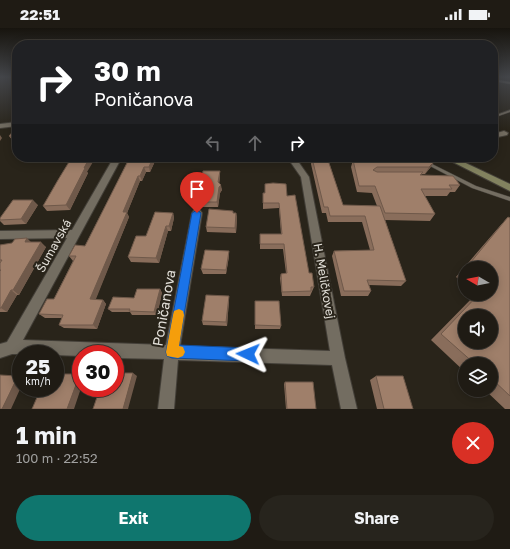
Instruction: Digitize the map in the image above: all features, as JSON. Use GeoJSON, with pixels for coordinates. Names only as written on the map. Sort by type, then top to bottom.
{"type":"FeatureCollection","features":[{"type":"Feature","properties":{"kind":"main road"},"geometry":{"type":"LineString","coordinates":[[458,162],[510,188]]}},
{"type":"Feature","properties":{"kind":"street"},"geometry":{"type":"LineString","coordinates":[[0,126],[12,125]]}},
{"type":"Feature","properties":{"kind":"street"},"geometry":{"type":"LineString","coordinates":[[498,135],[504,133]]}},
{"type":"Feature","properties":{"kind":"street","name":"Šumavská"},"geometry":{"type":"LineString","coordinates":[[6,349],[75,234],[115,162]]}},
{"type":"Feature","properties":{"kind":"street","name":"H. Meličkovej"},"geometry":{"type":"LineString","coordinates":[[294,162],[305,177],[338,358],[349,409]]}},
{"type":"Feature","properties":{"kind":"street","name":"Poničanova"},"geometry":{"type":"LineString","coordinates":[[166,409],[172,352],[197,213]]}},
{"type":"Feature","properties":{"kind":"street"},"geometry":{"type":"LineString","coordinates":[[0,235],[75,234]]}},
{"type":"Feature","properties":{"kind":"street"},"geometry":{"type":"LineString","coordinates":[[6,349],[172,352],[338,358]]}},
{"type":"Feature","properties":{"kind":"lane"},"geometry":{"type":"LineString","coordinates":[[498,115],[510,110]]}},
{"type":"Feature","properties":{"kind":"lane"},"geometry":{"type":"LineString","coordinates":[[425,162],[474,187],[510,199]]}},
{"type":"Feature","properties":{"kind":"lane"},"geometry":{"type":"LineString","coordinates":[[440,177],[455,178]]}},
{"type":"Feature","properties":{"kind":"building"},"geometry":{"type":"Polygon","coordinates":[[[69,162],[87,162],[66,205],[43,206],[69,162]]]}},
{"type":"Feature","properties":{"kind":"building"},"geometry":{"type":"Polygon","coordinates":[[[127,162],[151,162],[149,167],[144,167],[140,176],[138,176],[123,212],[127,212],[90,299],[103,300],[93,325],[59,325],[63,315],[39,314],[47,299],[54,299],[76,256],[69,256],[75,245],[85,246],[127,162]]]}},
{"type":"Feature","properties":{"kind":"building"},"geometry":{"type":"Polygon","coordinates":[[[313,162],[329,162],[343,205],[380,206],[406,281],[367,280],[371,291],[344,291],[334,251],[374,250],[365,216],[330,216],[328,207],[324,207],[313,162]]]}},
{"type":"Feature","properties":{"kind":"building"},"geometry":{"type":"Polygon","coordinates":[[[353,162],[434,162],[429,167],[377,167],[373,170],[377,172],[423,172],[420,175],[453,176],[460,185],[449,185],[452,189],[421,189],[435,214],[385,213],[375,186],[359,186],[353,162]]]}},
{"type":"Feature","properties":{"kind":"building"},"geometry":{"type":"Polygon","coordinates":[[[203,171],[220,171],[218,182],[221,185],[219,187],[217,202],[197,202],[203,171]]]}},
{"type":"Feature","properties":{"kind":"building"},"geometry":{"type":"Polygon","coordinates":[[[265,184],[286,184],[287,196],[295,195],[309,273],[312,273],[314,287],[311,287],[311,291],[282,292],[281,274],[287,273],[284,244],[260,244],[260,234],[282,234],[279,203],[263,203],[265,184]]]}},
{"type":"Feature","properties":{"kind":"building"},"geometry":{"type":"Polygon","coordinates":[[[13,200],[33,200],[21,219],[0,220],[0,218],[13,200]]]}},
{"type":"Feature","properties":{"kind":"building"},"geometry":{"type":"Polygon","coordinates":[[[209,209],[233,211],[233,213],[236,213],[235,228],[206,227],[209,209]]]}},
{"type":"Feature","properties":{"kind":"building"},"geometry":{"type":"Polygon","coordinates":[[[155,212],[173,213],[169,226],[166,226],[156,258],[128,257],[136,236],[146,236],[155,212]]]}},
{"type":"Feature","properties":{"kind":"building"},"geometry":{"type":"Polygon","coordinates":[[[508,217],[510,218],[510,396],[498,385],[498,357],[467,357],[458,349],[498,349],[498,309],[465,309],[472,301],[498,301],[498,261],[472,261],[508,217]]]}},
{"type":"Feature","properties":{"kind":"building"},"geometry":{"type":"Polygon","coordinates":[[[27,238],[25,242],[41,242],[13,290],[11,290],[0,308],[0,263],[2,260],[0,260],[0,245],[12,243],[15,239],[27,238]]]}},
{"type":"Feature","properties":{"kind":"building"},"geometry":{"type":"Polygon","coordinates":[[[205,250],[229,251],[226,270],[201,269],[205,250]]]}},
{"type":"Feature","properties":{"kind":"building"},"geometry":{"type":"Polygon","coordinates":[[[137,289],[160,289],[154,312],[129,311],[130,309],[108,309],[113,297],[134,298],[137,289]]]}},
{"type":"Feature","properties":{"kind":"building"},"geometry":{"type":"Polygon","coordinates":[[[206,295],[229,296],[226,322],[202,321],[206,295]]]}},
{"type":"Feature","properties":{"kind":"building"},"geometry":{"type":"Polygon","coordinates":[[[255,301],[279,301],[281,326],[255,325],[255,301]]]}},
{"type":"Feature","properties":{"kind":"building"},"geometry":{"type":"Polygon","coordinates":[[[458,316],[458,349],[441,334],[458,316]]]}},
{"type":"Feature","properties":{"kind":"building"},"geometry":{"type":"Polygon","coordinates":[[[124,373],[133,373],[123,409],[93,409],[97,397],[124,397],[124,373]]]}},
{"type":"Feature","properties":{"kind":"building"},"geometry":{"type":"Polygon","coordinates":[[[64,374],[72,374],[72,396],[67,409],[32,409],[37,397],[64,397],[64,374]]]}},
{"type":"Feature","properties":{"kind":"building"},"geometry":{"type":"Polygon","coordinates":[[[0,375],[12,376],[12,388],[2,409],[0,409],[0,375]]]}},
{"type":"Feature","properties":{"kind":"building"},"geometry":{"type":"Polygon","coordinates":[[[376,376],[403,376],[413,409],[384,409],[376,376]]]}},
{"type":"Feature","properties":{"kind":"building"},"geometry":{"type":"Polygon","coordinates":[[[285,382],[313,382],[316,409],[287,409],[285,382]]]}},
{"type":"Feature","properties":{"kind":"slow traffic"},"geometry":{"type":"LineString","coordinates":[[178,352],[172,352],[179,315]]}},
{"type":"Feature","properties":{"kind":"route"},"geometry":{"type":"LineString","coordinates":[[197,213],[172,352],[248,354]]}}]}
